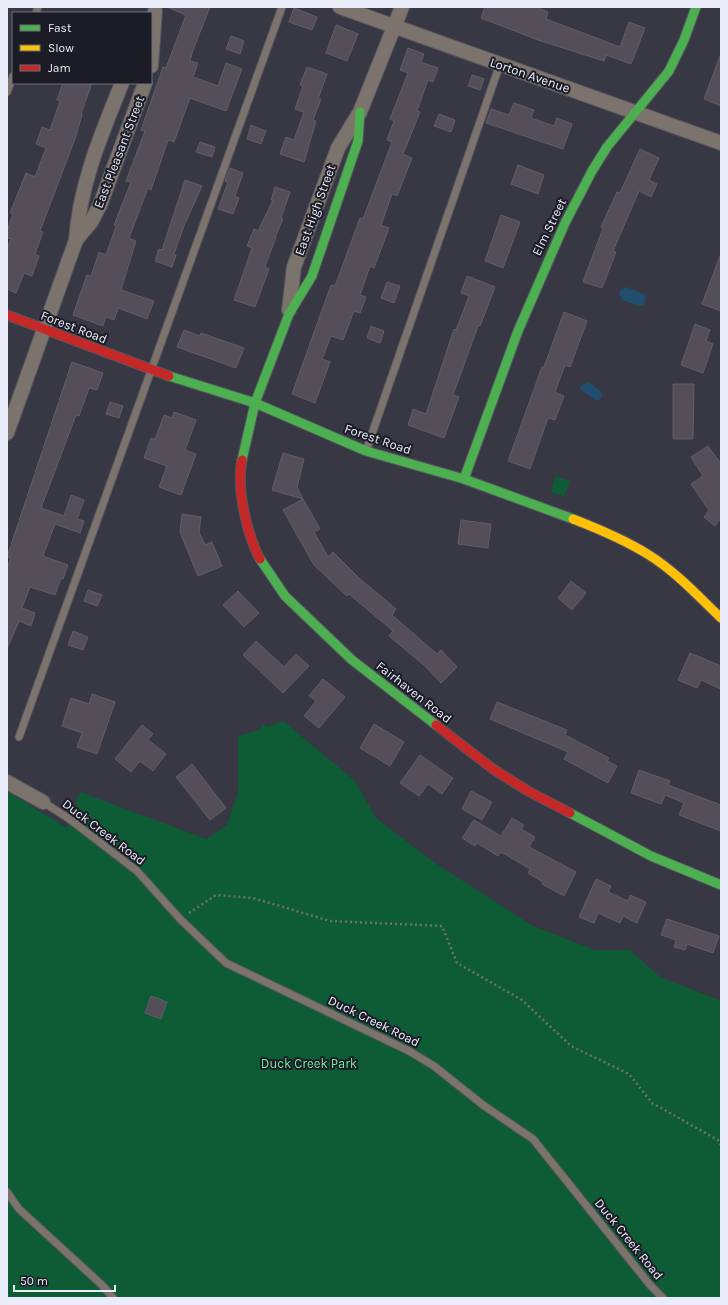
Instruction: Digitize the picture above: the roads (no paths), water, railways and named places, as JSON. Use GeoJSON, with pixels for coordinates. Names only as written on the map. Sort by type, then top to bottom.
{"type":"FeatureCollection","features":[{"type":"Feature","properties":{"kind":"street","name":"Lorton Avenue"},"geometry":{"type":"LineString","coordinates":[[340,7],[721,143]]}},
{"type":"Feature","properties":{"kind":"street","name":"East High Street"},"geometry":{"type":"LineString","coordinates":[[289,314],[294,267],[338,148],[360,112],[402,7]]}},
{"type":"Feature","properties":{"kind":"street","name":"Elm Street"},"geometry":{"type":"LineString","coordinates":[[464,480],[518,328],[550,253],[595,165],[607,147],[655,91],[669,70],[680,49],[696,7]]}},
{"type":"Feature","properties":{"kind":"street"},"geometry":{"type":"LineString","coordinates":[[152,48],[154,12]]}},
{"type":"Feature","properties":{"kind":"street","name":"East Pleasant Street"},"geometry":{"type":"LineString","coordinates":[[7,433],[76,240],[78,213],[87,176],[122,84]]}},
{"type":"Feature","properties":{"kind":"street","name":"East Pleasant Street"},"geometry":{"type":"LineString","coordinates":[[76,240],[91,222],[100,205],[145,84]]}},
{"type":"Feature","properties":{"kind":"street","name":"East High Street"},"geometry":{"type":"LineString","coordinates":[[255,403],[289,314],[312,276],[358,141],[360,112]]}},
{"type":"Feature","properties":{"kind":"street","name":"Forest Road"},"geometry":{"type":"LineString","coordinates":[[7,315],[152,370],[255,403],[366,451],[464,480],[567,516],[628,543],[649,555],[675,575],[721,618]]}},
{"type":"Feature","properties":{"kind":"street","name":"Fairhaven Road"},"geometry":{"type":"LineString","coordinates":[[255,403],[242,466],[242,493],[248,528],[259,558],[285,596],[352,660],[493,769],[528,791],[651,856],[721,885]]}},
{"type":"Feature","properties":{"kind":"street"},"geometry":{"type":"LineString","coordinates":[[7,782],[43,802]]}},
{"type":"Feature","properties":{"kind":"lane"},"geometry":{"type":"LineString","coordinates":[[19,737],[282,7]]}},
{"type":"Feature","properties":{"kind":"lane"},"geometry":{"type":"LineString","coordinates":[[366,451],[500,64]]}},
{"type":"Feature","properties":{"kind":"lane"},"geometry":{"type":"LineString","coordinates":[[7,92],[12,79]]}},
{"type":"Feature","properties":{"kind":"lane","name":"Duck Creek Road"},"geometry":{"type":"LineString","coordinates":[[43,802],[68,818],[137,871],[180,919],[226,963],[409,1051],[434,1066],[483,1105],[533,1139],[650,1285],[663,1298]]}},
{"type":"Feature","properties":{"kind":"lane"},"geometry":{"type":"LineString","coordinates":[[7,1192],[19,1209],[103,1286],[113,1298]]}},
{"type":"Feature","properties":{"kind":"water"},"geometry":{"type":"Polygon","coordinates":[[[626,287],[644,294],[646,298],[644,305],[640,306],[622,300],[619,294],[620,290],[626,287]]]}},
{"type":"Feature","properties":{"kind":"water"},"geometry":{"type":"Polygon","coordinates":[[[589,382],[601,391],[602,396],[600,400],[595,400],[580,389],[580,386],[589,382]]]}},
{"type":"Feature","properties":{"kind":"park label","name":"Duck Creek Park"},"geometry":{"type":"Point","coordinates":[309,1063]}}]}
